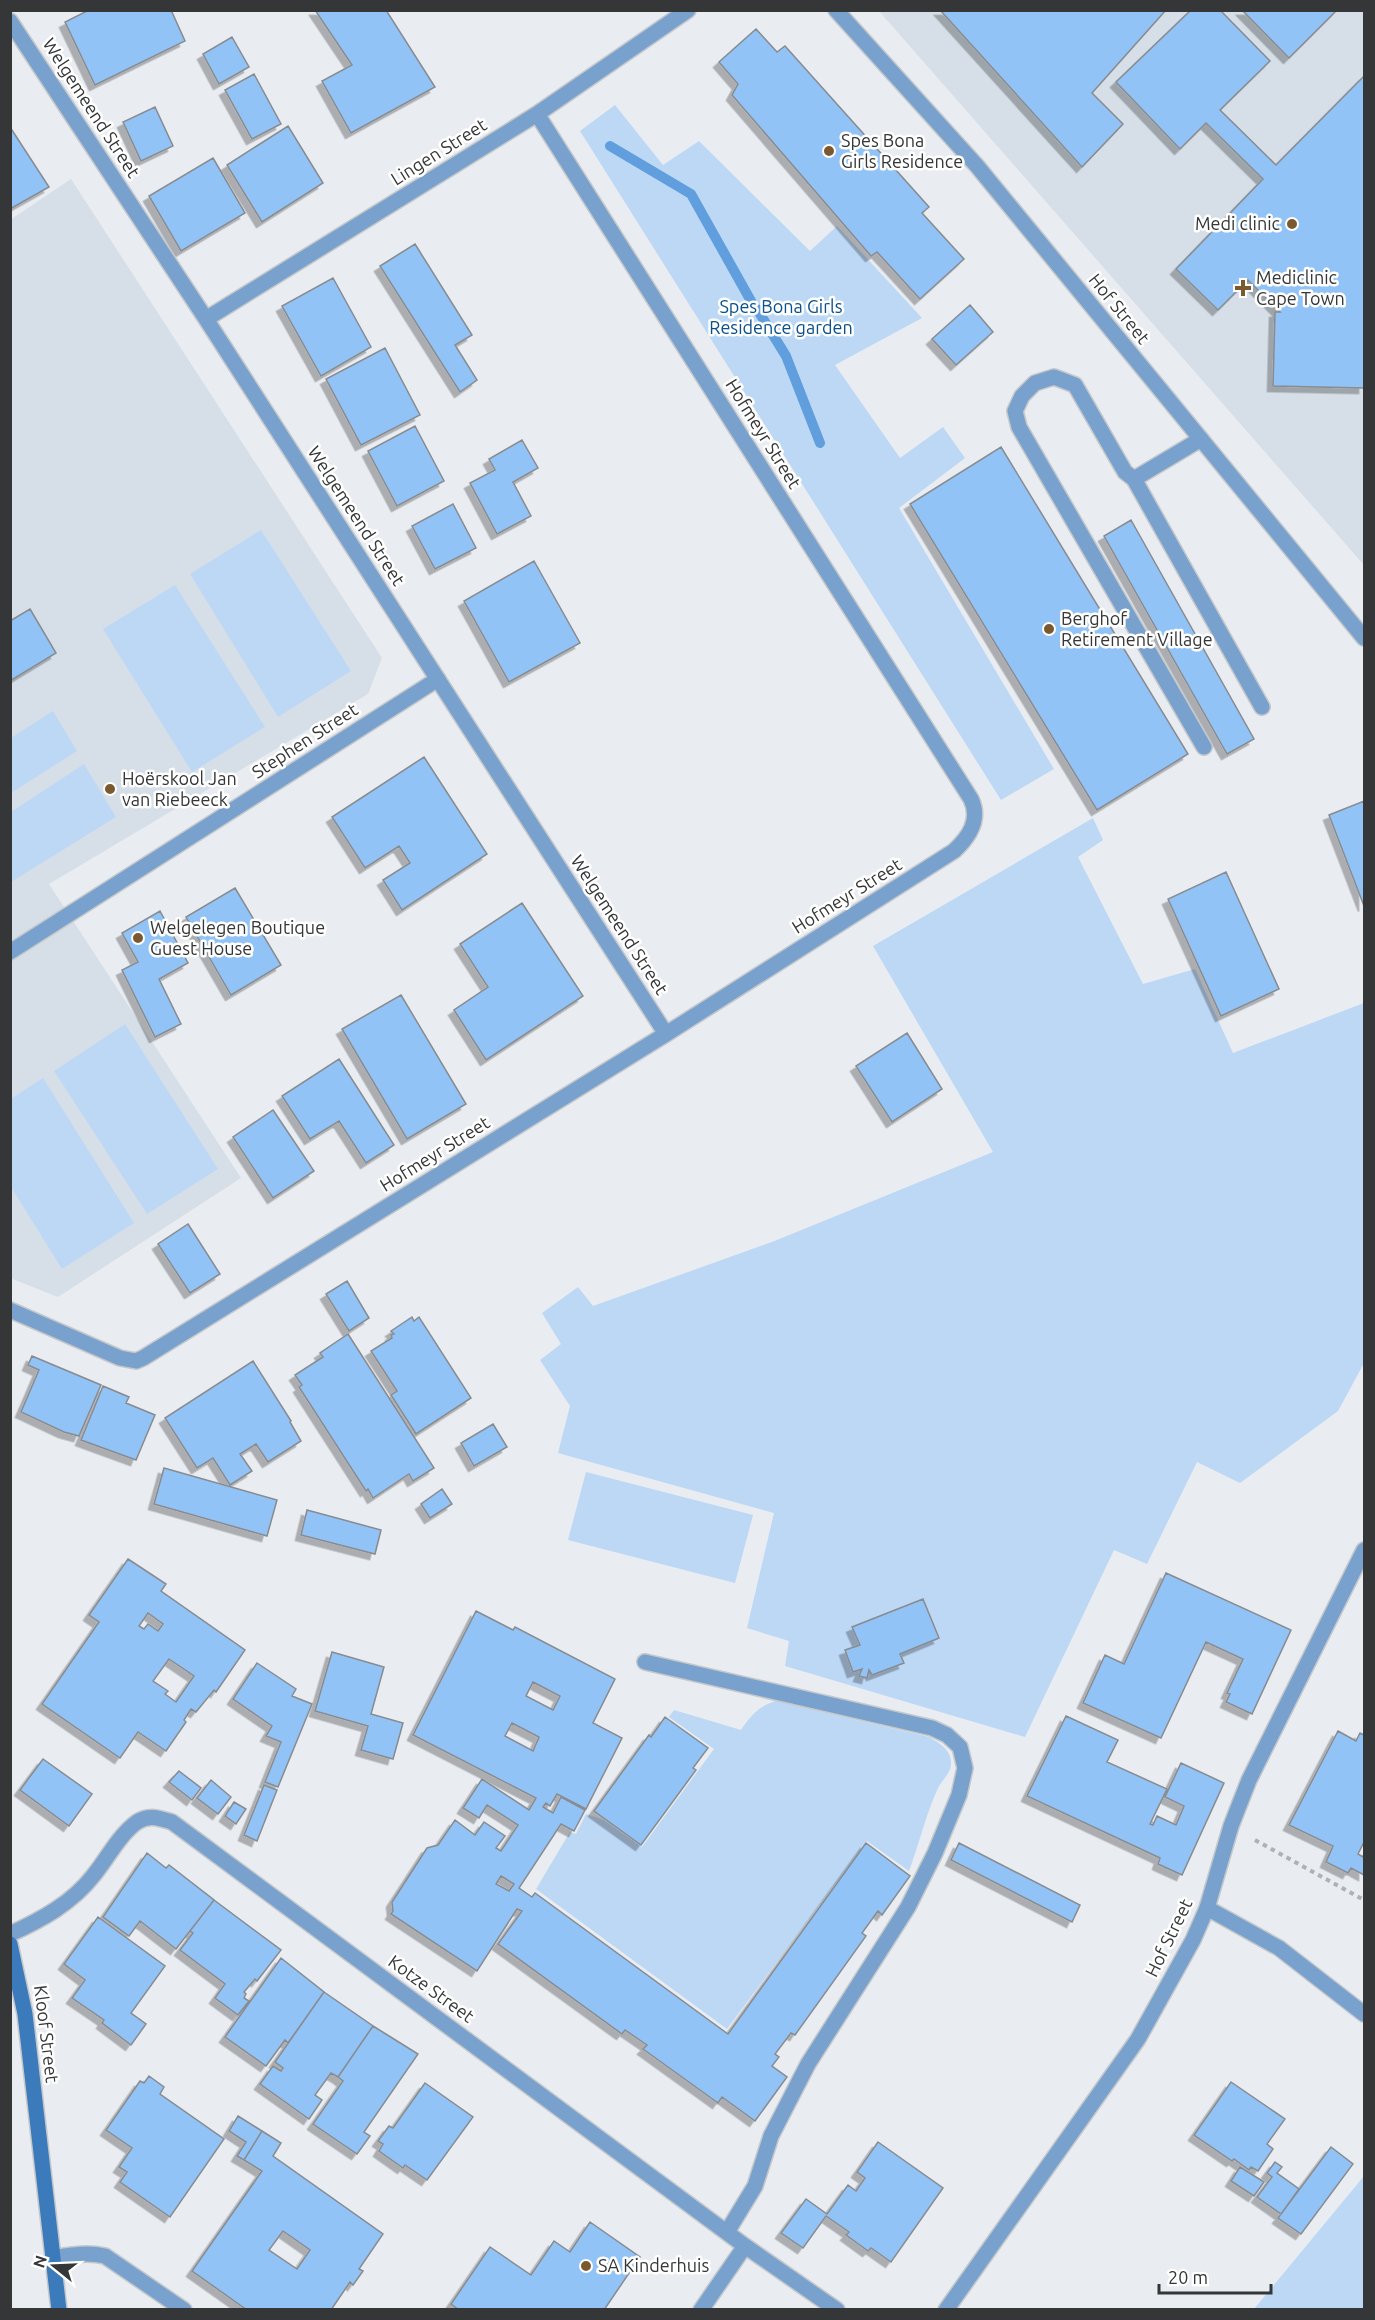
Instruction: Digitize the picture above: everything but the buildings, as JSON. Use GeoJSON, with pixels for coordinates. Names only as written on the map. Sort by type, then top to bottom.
{"type":"FeatureCollection","features":[{"type":"Feature","properties":{"kind":"street","name":"Lingen Street"},"geometry":{"type":"LineString","coordinates":[[206,319],[537,114],[688,10]]}},
{"type":"Feature","properties":{"kind":"street","name":"Hof Street"},"geometry":{"type":"LineString","coordinates":[[836,10],[977,165],[1365,638]]}},
{"type":"Feature","properties":{"kind":"street","name":"Welgemeend Street"},"geometry":{"type":"LineString","coordinates":[[10,21],[206,319],[666,1034]]}},
{"type":"Feature","properties":{"kind":"street","name":"Hofmeyr Street"},"geometry":{"type":"LineString","coordinates":[[10,1310],[120,1358],[136,1361],[143,1358],[666,1034],[954,851],[969,836],[973,826],[975,807],[537,114]]}},
{"type":"Feature","properties":{"kind":"street"},"geometry":{"type":"LineString","coordinates":[[1204,747],[1019,427],[1015,411],[1022,396],[1035,383],[1054,377],[1075,385],[1125,472],[1134,479],[1262,707]]}},
{"type":"Feature","properties":{"kind":"street"},"geometry":{"type":"LineString","coordinates":[[1134,479],[1201,440]]}},
{"type":"Feature","properties":{"kind":"street","name":"Stephen Street"},"geometry":{"type":"LineString","coordinates":[[10,952],[438,679]]}},
{"type":"Feature","properties":{"kind":"street","name":"Hof Street"},"geometry":{"type":"LineString","coordinates":[[946,2310],[1138,2039],[1193,1940],[1207,1908],[1231,1826],[1249,1780],[1365,1550]]}},
{"type":"Feature","properties":{"kind":"street"},"geometry":{"type":"LineString","coordinates":[[645,1662],[932,1728],[947,1735],[960,1747],[965,1768],[959,1795],[935,1853],[908,1907],[808,2064],[771,2136],[755,2186],[727,2232]]}},
{"type":"Feature","properties":{"kind":"street","name":"Kotze Street"},"geometry":{"type":"LineString","coordinates":[[10,1934],[42,1920],[69,1899],[91,1879],[125,1833],[138,1822],[153,1816],[172,1822],[745,2246],[837,2310]]}},
{"type":"Feature","properties":{"kind":"street"},"geometry":{"type":"LineString","coordinates":[[1207,1908],[1279,1948],[1365,2014]]}},
{"type":"Feature","properties":{"kind":"street","name":"Kloof Street"},"geometry":{"type":"LineString","coordinates":[[10,1944],[25,2014],[59,2310]]}},
{"type":"Feature","properties":{"kind":"street"},"geometry":{"type":"LineString","coordinates":[[701,2310],[745,2246]]}},
{"type":"Feature","properties":{"kind":"street"},"geometry":{"type":"LineString","coordinates":[[52,2258],[80,2253],[105,2256],[184,2310]]}},
{"type":"Feature","properties":{"kind":"path"},"geometry":{"type":"LineString","coordinates":[[1231,1826],[1365,1900]]}},
{"type":"Feature","properties":{"kind":"shaded area","name":"Mediclinic Cape Town"},"geometry":{"type":"Polygon","coordinates":[[[879,11],[1364,11],[1364,565],[879,11]]]}},
{"type":"Feature","properties":{"kind":"shaded area","name":"Hoërskool Jan van Riebeeck"},"geometry":{"type":"Polygon","coordinates":[[[71,179],[382,658],[368,694],[49,884],[241,1178],[58,1297],[10,1278],[10,220],[71,179]]]}},
{"type":"Feature","properties":{"kind":"green space","name":"Spes Bona Girls Residence garden"},"geometry":{"type":"Polygon","coordinates":[[[615,105],[663,165],[699,141],[810,251],[837,226],[922,318],[835,365],[900,458],[943,427],[965,458],[899,508],[1054,769],[1001,800],[580,131],[615,105]]]}},
{"type":"Feature","properties":{"kind":"green space"},"geometry":{"type":"Polygon","coordinates":[[[261,530],[351,671],[278,717],[190,574],[261,530]]]}},
{"type":"Feature","properties":{"kind":"green space"},"geometry":{"type":"Polygon","coordinates":[[[175,585],[265,727],[192,772],[103,629],[175,585]]]}},
{"type":"Feature","properties":{"kind":"green space"},"geometry":{"type":"Polygon","coordinates":[[[53,711],[77,751],[11,793],[11,738],[53,711]]]}},
{"type":"Feature","properties":{"kind":"green space"},"geometry":{"type":"Polygon","coordinates":[[[84,764],[116,817],[11,882],[11,812],[84,764]]]}},
{"type":"Feature","properties":{"kind":"green space"},"geometry":{"type":"Polygon","coordinates":[[[1093,818],[1103,840],[1078,857],[1143,984],[1195,969],[1233,1053],[1364,1003],[1364,1363],[1338,1411],[1240,1483],[1197,1462],[1147,1564],[1114,1550],[1025,1737],[785,1666],[789,1641],[747,1628],[774,1513],[558,1453],[570,1406],[540,1360],[561,1344],[542,1313],[578,1287],[593,1306],[772,1242],[993,1152],[873,946],[1093,818]]]}},
{"type":"Feature","properties":{"kind":"green space"},"geometry":{"type":"Polygon","coordinates":[[[125,1024],[218,1169],[147,1214],[54,1071],[125,1024]]]}},
{"type":"Feature","properties":{"kind":"green space"},"geometry":{"type":"Polygon","coordinates":[[[43,1078],[134,1223],[62,1269],[11,1187],[11,1099],[43,1078]]]}},
{"type":"Feature","properties":{"kind":"green space"},"geometry":{"type":"Polygon","coordinates":[[[586,1472],[753,1515],[735,1583],[568,1540],[586,1472]]]}},
{"type":"Feature","properties":{"kind":"green space"},"geometry":{"type":"Polygon","coordinates":[[[776,1701],[929,1737],[941,1744],[947,1751],[951,1759],[951,1767],[938,1788],[909,1871],[867,1841],[727,2029],[536,1889],[570,1832],[576,1834],[586,1814],[604,1820],[642,1847],[714,1749],[669,1717],[674,1710],[741,1730],[756,1712],[776,1701]]]}},
{"type":"Feature","properties":{"kind":"green space"},"geometry":{"type":"Polygon","coordinates":[[[1364,2176],[1364,2309],[1254,2309],[1364,2176]]]}},
{"type":"Feature","properties":{"kind":"waterway"},"geometry":{"type":"LineString","coordinates":[[610,146],[691,194],[751,301]]}},
{"type":"Feature","properties":{"kind":"waterway"},"geometry":{"type":"LineString","coordinates":[[757,309],[786,356],[820,443]]}},
{"type":"Feature","properties":{"kind":"place","name":"Spes Bona Girls Residence"},"geometry":{"type":"Point","coordinates":[829,151]}},
{"type":"Feature","properties":{"kind":"place","name":"Medi clinic"},"geometry":{"type":"Point","coordinates":[1292,224]}},
{"type":"Feature","properties":{"kind":"place","name":"Mediclinic Cape Town"},"geometry":{"type":"Point","coordinates":[1243,288]}},
{"type":"Feature","properties":{"kind":"place","name":"Berghof Retirement Village"},"geometry":{"type":"Point","coordinates":[1049,629]}},
{"type":"Feature","properties":{"kind":"place","name":"Hoërskool Jan van Riebeeck"},"geometry":{"type":"Point","coordinates":[110,789]}},
{"type":"Feature","properties":{"kind":"place","name":"Welgelegen Boutique Guest House"},"geometry":{"type":"Point","coordinates":[138,938]}},
{"type":"Feature","properties":{"kind":"place","name":"SA Kinderhuis"},"geometry":{"type":"Point","coordinates":[586,2266]}}]}
